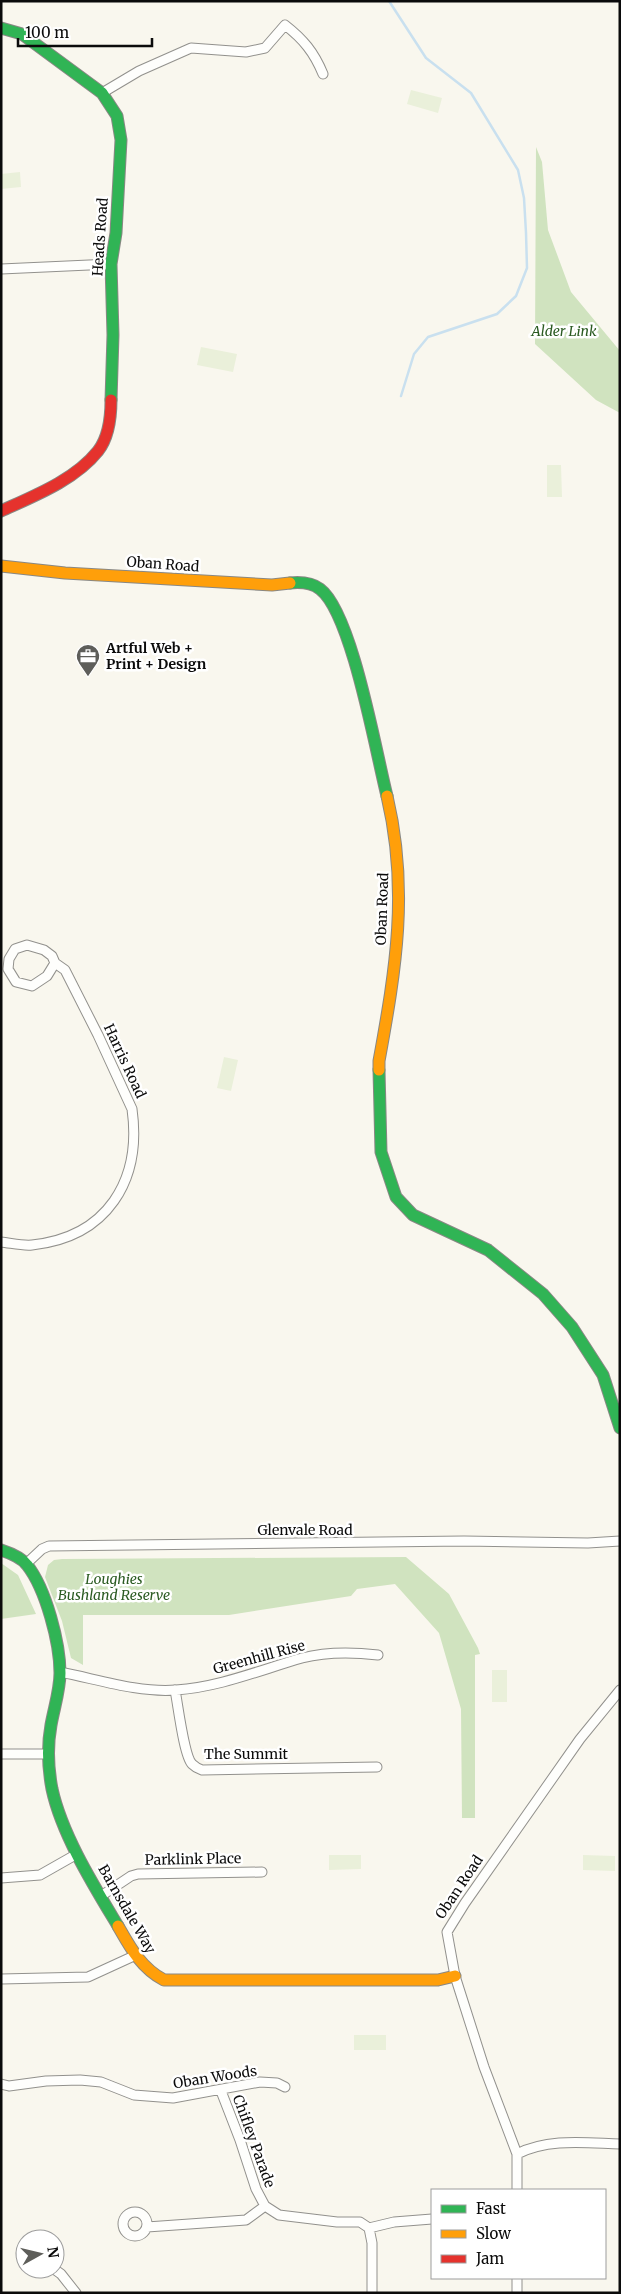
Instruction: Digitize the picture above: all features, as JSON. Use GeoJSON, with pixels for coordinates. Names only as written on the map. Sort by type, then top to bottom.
{"type":"FeatureCollection","features":[{"type":"Feature","properties":{"kind":"street"},"geometry":{"type":"LineString","coordinates":[[102,93],[139,71],[191,48],[246,52],[265,48],[285,24],[306,42],[317,58],[323,74]]}},
{"type":"Feature","properties":{"kind":"street","name":"Heads Road"},"geometry":{"type":"LineString","coordinates":[[1,28],[22,34],[102,93],[117,116],[121,140],[116,233],[111,264],[113,335],[112,408],[104,442],[99,450],[83,466],[45,491],[1,511]]}},
{"type":"Feature","properties":{"kind":"street"},"geometry":{"type":"LineString","coordinates":[[1,269],[111,264]]}},
{"type":"Feature","properties":{"kind":"street","name":"Oban Road"},"geometry":{"type":"LineString","coordinates":[[1,566],[65,573],[272,586],[296,582],[311,584],[320,589],[332,602],[343,627],[356,666],[395,831],[400,889],[394,978],[379,1061],[381,1152],[396,1197],[413,1216],[488,1250],[543,1294],[572,1327],[603,1375],[620,1428]]}},
{"type":"Feature","properties":{"kind":"street","name":"Harris Road"},"geometry":{"type":"LineString","coordinates":[[1,1242],[30,1245],[78,1233],[102,1216],[113,1202],[121,1189],[132,1160],[135,1130],[132,1109],[65,970],[55,963],[52,956],[44,950],[27,945],[15,949],[9,958],[8,970],[16,982],[32,986],[47,976],[55,963]]}},
{"type":"Feature","properties":{"kind":"street","name":"Glenvale Road"},"geometry":{"type":"LineString","coordinates":[[26,1564],[42,1549],[49,1546],[464,1542],[588,1543],[620,1541]]}},
{"type":"Feature","properties":{"kind":"street"},"geometry":{"type":"LineString","coordinates":[[1,1550],[9,1552],[26,1564]]}},
{"type":"Feature","properties":{"kind":"street","name":"Barnsdale Way"},"geometry":{"type":"LineString","coordinates":[[26,1564],[34,1578],[48,1613],[60,1672],[48,1754],[55,1799],[64,1829],[100,1896],[136,1955],[150,1973],[164,1980],[438,1980],[455,1976]]}},
{"type":"Feature","properties":{"kind":"street","name":"Greenhill Rise"},"geometry":{"type":"LineString","coordinates":[[60,1672],[134,1687],[175,1690],[222,1683],[303,1658],[334,1653],[378,1655]]}},
{"type":"Feature","properties":{"kind":"street","name":"The Summit"},"geometry":{"type":"LineString","coordinates":[[175,1690],[187,1754],[191,1764],[196,1768],[202,1770],[377,1767]]}},
{"type":"Feature","properties":{"kind":"street","name":"Oban Road"},"geometry":{"type":"LineString","coordinates":[[517,2189],[517,2154],[484,2067],[455,1976],[447,1941],[447,1932],[450,1925],[580,1739],[620,1690]]}},
{"type":"Feature","properties":{"kind":"street"},"geometry":{"type":"LineString","coordinates":[[1,1754],[48,1754]]}},
{"type":"Feature","properties":{"kind":"street"},"geometry":{"type":"LineString","coordinates":[[1,1878],[40,1875],[77,1854]]}},
{"type":"Feature","properties":{"kind":"street","name":"Parklink Place"},"geometry":{"type":"LineString","coordinates":[[100,1896],[131,1876],[138,1874],[262,1872]]}},
{"type":"Feature","properties":{"kind":"street"},"geometry":{"type":"LineString","coordinates":[[1,1979],[88,1978],[136,1955]]}},
{"type":"Feature","properties":{"kind":"street","name":"Oban Woods"},"geometry":{"type":"LineString","coordinates":[[1,2084],[9,2086],[46,2081],[80,2080],[101,2082],[134,2095],[173,2098],[221,2091],[260,2082],[277,2083],[285,2087]]}},
{"type":"Feature","properties":{"kind":"street","name":"Chifley Parade"},"geometry":{"type":"LineString","coordinates":[[221,2091],[240,2140],[256,2190],[265,2206],[279,2215],[337,2222],[360,2222],[369,2228]]}},
{"type":"Feature","properties":{"kind":"street"},"geometry":{"type":"LineString","coordinates":[[517,2154],[537,2145],[569,2143],[620,2144]]}},
{"type":"Feature","properties":{"kind":"street"},"geometry":{"type":"LineString","coordinates":[[147,2226],[246,2220],[265,2206]]}},
{"type":"Feature","properties":{"kind":"street"},"geometry":{"type":"LineString","coordinates":[[372,2293],[372,2243],[369,2228],[394,2222],[431,2218]]}},
{"type":"Feature","properties":{"kind":"street"},"geometry":{"type":"LineString","coordinates":[[65,2279],[76,2293]]}},
{"type":"Feature","properties":{"kind":"street"},"geometry":{"type":"LineString","coordinates":[[517,2279],[517,2293]]}},
{"type":"Feature","properties":{"kind":"green space"},"geometry":{"type":"Polygon","coordinates":[[[411,90],[442,98],[438,113],[407,104],[411,90]]]}},
{"type":"Feature","properties":{"kind":"green space","name":"Alder Link"},"geometry":{"type":"Polygon","coordinates":[[[536,147],[542,162],[548,230],[571,292],[620,351],[620,413],[596,400],[535,344],[536,147]]]}},
{"type":"Feature","properties":{"kind":"green space"},"geometry":{"type":"Polygon","coordinates":[[[20,172],[21,187],[1,189],[1,174],[20,172]]]}},
{"type":"Feature","properties":{"kind":"green space"},"geometry":{"type":"Polygon","coordinates":[[[201,347],[237,354],[233,372],[197,365],[201,347]]]}},
{"type":"Feature","properties":{"kind":"green space"},"geometry":{"type":"Polygon","coordinates":[[[547,465],[561,465],[562,497],[547,497],[547,465]]]}},
{"type":"Feature","properties":{"kind":"green space"},"geometry":{"type":"Polygon","coordinates":[[[224,1057],[238,1060],[231,1091],[217,1088],[224,1057]]]}},
{"type":"Feature","properties":{"kind":"green space","name":"Loughies Bushland Reserve"},"geometry":{"type":"Polygon","coordinates":[[[406,1557],[449,1594],[480,1654],[475,1655],[475,1818],[462,1818],[461,1709],[439,1633],[395,1584],[357,1589],[351,1596],[229,1615],[83,1615],[83,1665],[71,1658],[62,1621],[45,1577],[48,1565],[54,1560],[62,1559],[406,1557]]]}},
{"type":"Feature","properties":{"kind":"green space"},"geometry":{"type":"Polygon","coordinates":[[[1,1563],[18,1575],[36,1614],[1,1619],[1,1563]]]}},
{"type":"Feature","properties":{"kind":"green space"},"geometry":{"type":"Polygon","coordinates":[[[492,1670],[507,1670],[507,1702],[492,1702],[492,1670]]]}},
{"type":"Feature","properties":{"kind":"green space"},"geometry":{"type":"Polygon","coordinates":[[[329,1855],[361,1855],[361,1869],[329,1870],[329,1855]]]}},
{"type":"Feature","properties":{"kind":"green space"},"geometry":{"type":"Polygon","coordinates":[[[583,1855],[615,1856],[615,1871],[583,1870],[583,1855]]]}},
{"type":"Feature","properties":{"kind":"green space"},"geometry":{"type":"Polygon","coordinates":[[[354,2035],[386,2035],[386,2050],[354,2050],[354,2035]]]}},
{"type":"Feature","properties":{"kind":"waterway"},"geometry":{"type":"LineString","coordinates":[[389,1],[426,58],[471,93],[518,170],[524,198],[526,233],[527,268],[516,296],[497,314],[428,337],[414,354],[401,396]]}},
{"type":"Feature","properties":{"kind":"traffic: fast"},"geometry":{"type":"LineString","coordinates":[[1,28],[22,34],[102,93],[117,116],[121,140],[116,233],[111,264],[113,335],[111,400]]}},
{"type":"Feature","properties":{"kind":"traffic: fast"},"geometry":{"type":"LineString","coordinates":[[290,583],[313,585],[320,589],[332,603],[342,625],[361,685],[387,796]]}},
{"type":"Feature","properties":{"kind":"traffic: fast"},"geometry":{"type":"LineString","coordinates":[[379,1070],[381,1152],[396,1197],[413,1215],[488,1250],[543,1294],[572,1327],[603,1375],[620,1428]]}},
{"type":"Feature","properties":{"kind":"traffic: fast"},"geometry":{"type":"LineString","coordinates":[[1,1550],[25,1562],[34,1575],[51,1617],[58,1647],[60,1673],[49,1741],[52,1789],[71,1842],[118,1926]]}},
{"type":"Feature","properties":{"kind":"traffic: slow"},"geometry":{"type":"LineString","coordinates":[[1,566],[65,573],[272,585],[290,583]]}},
{"type":"Feature","properties":{"kind":"traffic: slow"},"geometry":{"type":"LineString","coordinates":[[379,1070],[395,961],[399,896],[394,830],[387,796]]}},
{"type":"Feature","properties":{"kind":"traffic: slow"},"geometry":{"type":"LineString","coordinates":[[118,1926],[143,1963],[164,1980],[438,1980],[455,1976]]}},
{"type":"Feature","properties":{"kind":"traffic: jam"},"geometry":{"type":"LineString","coordinates":[[1,511],[66,479],[89,461],[105,439],[110,419],[111,400]]}},
{"type":"Feature","properties":{"kind":"place","name":"Artful Web + Print + Design"},"geometry":{"type":"Point","coordinates":[88,677]}}]}
